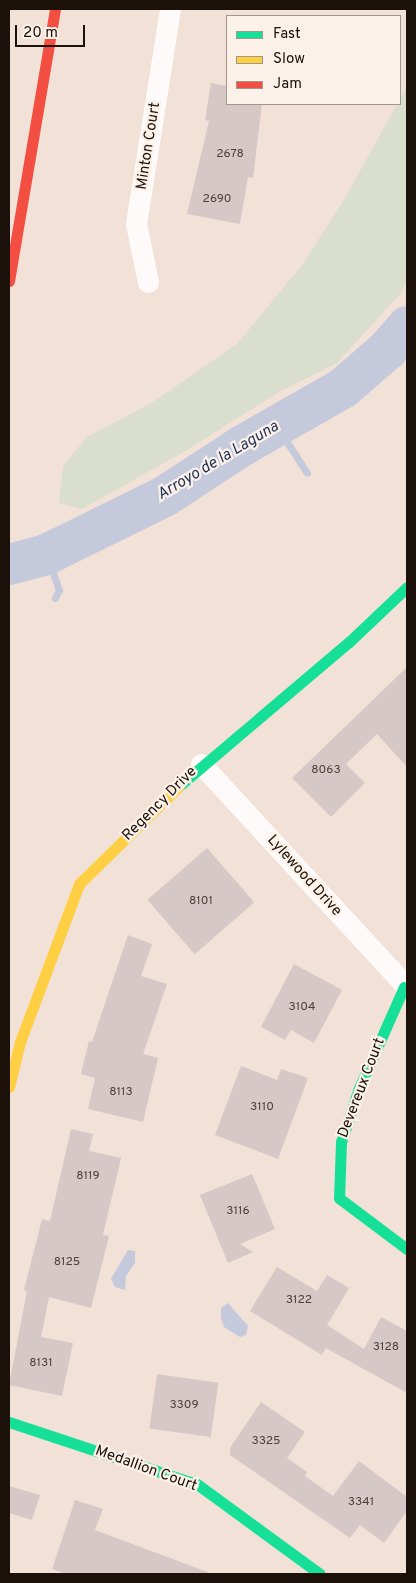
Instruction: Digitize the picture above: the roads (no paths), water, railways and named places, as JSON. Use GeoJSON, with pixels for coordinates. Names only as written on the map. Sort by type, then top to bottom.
{"type":"FeatureCollection","features":[{"type":"Feature","properties":{"kind":"main road"},"geometry":{"type":"LineString","coordinates":[[9,280],[55,9]]}},
{"type":"Feature","properties":{"kind":"main road","name":"Regency Drive"},"geometry":{"type":"LineString","coordinates":[[9,1087],[20,1042],[79,884],[201,764],[349,642],[407,587]]}},
{"type":"Feature","properties":{"kind":"main road","name":"Devereux Court"},"geometry":{"type":"LineString","coordinates":[[406,987],[359,1088],[341,1142],[339,1198],[407,1249]]}},
{"type":"Feature","properties":{"kind":"main road","name":"Medallion Court"},"geometry":{"type":"LineString","coordinates":[[9,1422],[197,1484],[320,1574]]}},
{"type":"Feature","properties":{"kind":"street","name":"Minton Court"},"geometry":{"type":"LineString","coordinates":[[148,282],[136,224],[170,9]]}},
{"type":"Feature","properties":{"kind":"street","name":"Lylewood Drive"},"geometry":{"type":"LineString","coordinates":[[201,764],[406,987]]}},
{"type":"Feature","properties":{"kind":"water"},"geometry":{"type":"Polygon","coordinates":[[[128,1250],[135,1251],[135,1263],[126,1276],[125,1290],[115,1287],[111,1279],[128,1250]]]}},
{"type":"Feature","properties":{"kind":"water"},"geometry":{"type":"Polygon","coordinates":[[[228,1303],[248,1326],[246,1335],[240,1337],[224,1327],[221,1318],[221,1308],[228,1303]]]}},
{"type":"Feature","properties":{"kind":"waterway","name":"Arroyo de la Laguna"},"geometry":{"type":"LineString","coordinates":[[9,564],[46,554],[164,496],[242,445],[342,388],[386,350],[407,326]]}},
{"type":"Feature","properties":{"kind":"waterway"},"geometry":{"type":"LineString","coordinates":[[276,425],[307,473]]}},
{"type":"Feature","properties":{"kind":"waterway"},"geometry":{"type":"LineString","coordinates":[[46,554],[59,590],[55,598]]}}]}
